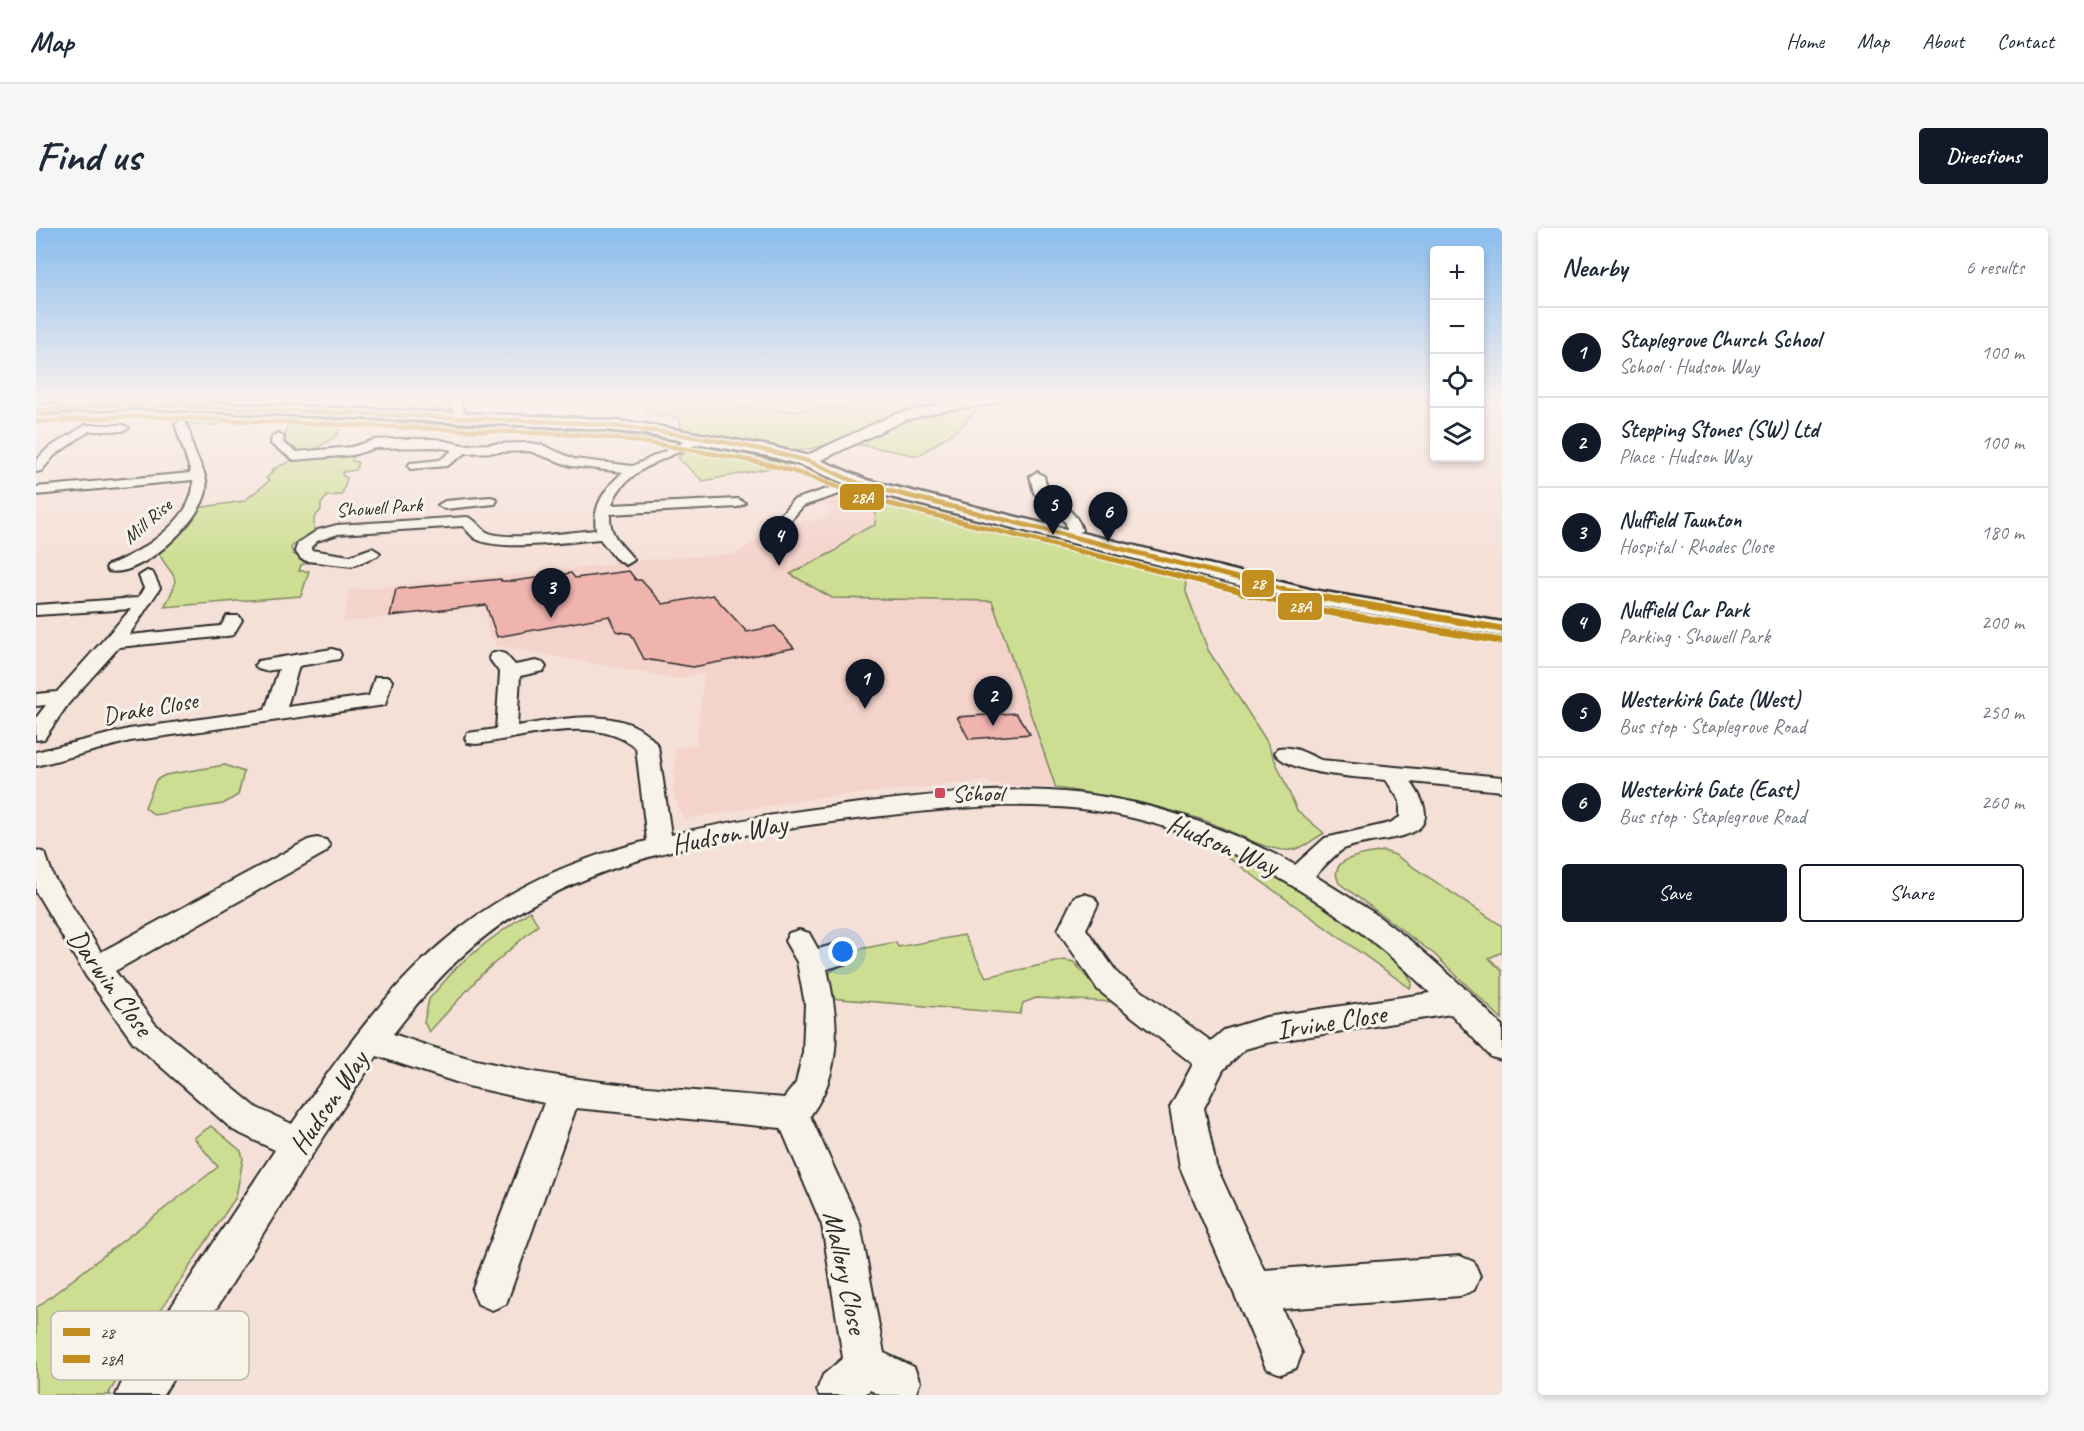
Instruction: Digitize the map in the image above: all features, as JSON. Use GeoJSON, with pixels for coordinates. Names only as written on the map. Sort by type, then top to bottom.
{"type":"FeatureCollection","features":[{"type":"Feature","properties":{"kind":"main road"},"geometry":{"type":"LineString","coordinates":[[780,454],[807,460],[858,483],[1313,597],[1502,629]]}},
{"type":"Feature","properties":{"kind":"street"},"geometry":{"type":"LineString","coordinates":[[37,466],[49,454]]}},
{"type":"Feature","properties":{"kind":"street","name":"Mill Rise"},"geometry":{"type":"LineString","coordinates":[[114,568],[138,560],[186,518],[197,500],[201,485],[189,454]]}},
{"type":"Feature","properties":{"kind":"street"},"geometry":{"type":"LineString","coordinates":[[286,454],[289,458],[321,454]]}},
{"type":"Feature","properties":{"kind":"street"},"geometry":{"type":"LineString","coordinates":[[414,466],[448,464],[458,454]]}},
{"type":"Feature","properties":{"kind":"street"},"geometry":{"type":"LineString","coordinates":[[550,454],[571,462],[636,470]]}},
{"type":"Feature","properties":{"kind":"street"},"geometry":{"type":"LineString","coordinates":[[626,560],[614,549],[604,534],[603,510],[610,490],[636,470],[668,454]]}},
{"type":"Feature","properties":{"kind":"street"},"geometry":{"type":"LineString","coordinates":[[807,460],[819,454]]}},
{"type":"Feature","properties":{"kind":"street"},"geometry":{"type":"LineString","coordinates":[[36,491],[197,476]]}},
{"type":"Feature","properties":{"kind":"street"},"geometry":{"type":"LineString","coordinates":[[1037,476],[1039,490],[1073,522],[1075,530],[1069,535]]}},
{"type":"Feature","properties":{"kind":"street"},"geometry":{"type":"LineString","coordinates":[[785,518],[798,503],[858,483]]}},
{"type":"Feature","properties":{"kind":"street","name":"Showell Park"},"geometry":{"type":"LineString","coordinates":[[445,505],[490,501]]}},
{"type":"Feature","properties":{"kind":"street"},"geometry":{"type":"LineString","coordinates":[[467,503],[467,521],[482,536],[494,539],[524,540],[604,534]]}},
{"type":"Feature","properties":{"kind":"street"},"geometry":{"type":"LineString","coordinates":[[603,510],[700,503],[738,503]]}},
{"type":"Feature","properties":{"kind":"street","name":"Showell Park"},"geometry":{"type":"LineString","coordinates":[[372,553],[354,567],[308,556],[303,551],[303,546],[315,537],[340,530],[467,521]]}},
{"type":"Feature","properties":{"kind":"street"},"geometry":{"type":"LineString","coordinates":[[36,734],[63,698],[114,642],[144,603],[152,588],[147,576]]}},
{"type":"Feature","properties":{"kind":"street"},"geometry":{"type":"LineString","coordinates":[[36,610],[144,603]]}},
{"type":"Feature","properties":{"kind":"street"},"geometry":{"type":"LineString","coordinates":[[114,642],[228,631]]}},
{"type":"Feature","properties":{"kind":"street"},"geometry":{"type":"LineString","coordinates":[[265,665],[332,656]]}},
{"type":"Feature","properties":{"kind":"street"},"geometry":{"type":"LineString","coordinates":[[274,716],[290,663]]}},
{"type":"Feature","properties":{"kind":"street"},"geometry":{"type":"LineString","coordinates":[[506,734],[504,665],[536,668]]}},
{"type":"Feature","properties":{"kind":"street","name":"Drake Close"},"geometry":{"type":"LineString","coordinates":[[36,759],[129,735],[378,701],[382,681]]}},
{"type":"Feature","properties":{"kind":"street"},"geometry":{"type":"LineString","coordinates":[[36,700],[63,698]]}},
{"type":"Feature","properties":{"kind":"street"},"geometry":{"type":"LineString","coordinates":[[476,738],[591,724],[607,725],[639,737],[647,746],[660,847]]}},
{"type":"Feature","properties":{"kind":"street"},"geometry":{"type":"LineString","coordinates":[[1287,753],[1317,766],[1394,775],[1502,783]]}},
{"type":"Feature","properties":{"kind":"street"},"geometry":{"type":"LineString","coordinates":[[1298,877],[1334,844],[1398,829],[1412,821],[1412,801],[1394,775]]}},
{"type":"Feature","properties":{"kind":"street","name":"Hudson Way"},"geometry":{"type":"LineString","coordinates":[[192,1311],[299,1144],[370,1040],[413,984],[459,941],[506,906],[557,879],[660,847],[711,834],[829,815],[970,800],[1035,798],[1097,803],[1138,810],[1230,842],[1298,877],[1360,918],[1408,954],[1502,1047]]}},
{"type":"Feature","properties":{"kind":"street"},"geometry":{"type":"LineString","coordinates":[[96,968],[317,846]]}},
{"type":"Feature","properties":{"kind":"street","name":"Darwin Close"},"geometry":{"type":"LineString","coordinates":[[36,859],[40,876],[96,968],[144,1033],[245,1119],[299,1144]]}},
{"type":"Feature","properties":{"kind":"street"},"geometry":{"type":"LineString","coordinates":[[1084,904],[1072,930],[1108,982],[1212,1060]]}},
{"type":"Feature","properties":{"kind":"street"},"geometry":{"type":"LineString","coordinates":[[370,1040],[441,1065],[491,1078],[565,1091],[672,1104],[792,1114],[811,1089],[819,1052],[820,1004],[817,952]]}},
{"type":"Feature","properties":{"kind":"street","name":"Irvine Close"},"geometry":{"type":"LineString","coordinates":[[1281,1353],[1198,1167],[1187,1107],[1212,1060],[1235,1039],[1266,1030],[1458,1001]]}},
{"type":"Feature","properties":{"kind":"street"},"geometry":{"type":"LineString","coordinates":[[492,1290],[565,1091]]}},
{"type":"Feature","properties":{"kind":"street","name":"Mallory Close"},"geometry":{"type":"LineString","coordinates":[[792,1114],[841,1224],[867,1379]]}},
{"type":"Feature","properties":{"kind":"street"},"geometry":{"type":"LineString","coordinates":[[1253,1291],[1460,1276]]}},
{"type":"Feature","properties":{"kind":"street","name":"Hudson Way"},"geometry":{"type":"LineString","coordinates":[[138,1395],[148,1380]]}},
{"type":"Feature","properties":{"kind":"shaded area"},"geometry":{"type":"Polygon","coordinates":[[[846,493],[876,508],[876,525],[855,534],[835,551],[791,575],[832,598],[992,601],[1056,788],[990,784],[985,781],[817,798],[683,819],[673,791],[676,748],[696,745],[704,673],[676,679],[495,645],[495,639],[489,637],[485,607],[343,622],[350,590],[609,565],[613,562],[735,554],[756,541],[775,523],[820,520],[835,511],[818,501],[846,493]]]}},
{"type":"Feature","properties":{"kind":"green space"},"geometry":{"type":"Polygon","coordinates":[[[301,454],[354,454],[352,461],[358,462],[356,470],[343,472],[342,475],[347,478],[342,495],[327,496],[321,504],[321,510],[314,518],[314,532],[297,541],[291,548],[293,554],[310,562],[301,565],[299,571],[309,571],[301,596],[164,607],[175,582],[172,573],[158,552],[197,508],[244,501],[269,481],[266,478],[274,471],[271,470],[300,457],[301,454]]]}},
{"type":"Feature","properties":{"kind":"green space"},"geometry":{"type":"Polygon","coordinates":[[[747,454],[792,464],[703,481],[679,459],[679,455],[747,454]]]}},
{"type":"Feature","properties":{"kind":"green space"},"geometry":{"type":"Polygon","coordinates":[[[894,500],[1185,572],[1186,592],[1208,650],[1266,740],[1297,810],[1324,833],[1300,848],[1282,850],[1270,848],[1210,823],[1165,809],[1129,800],[1056,788],[992,601],[832,598],[790,574],[835,551],[855,534],[875,525],[876,508],[894,500]]]}},
{"type":"Feature","properties":{"kind":"green space"},"geometry":{"type":"Polygon","coordinates":[[[225,765],[244,772],[238,795],[223,804],[154,815],[145,807],[156,780],[165,775],[225,765]]]}},
{"type":"Feature","properties":{"kind":"green space"},"geometry":{"type":"Polygon","coordinates":[[[1215,845],[1239,855],[1315,897],[1401,963],[1412,982],[1410,988],[1212,846],[1215,845]]]}},
{"type":"Feature","properties":{"kind":"green space"},"geometry":{"type":"Polygon","coordinates":[[[1384,851],[1395,855],[1502,926],[1502,952],[1489,958],[1502,971],[1502,1019],[1434,954],[1339,883],[1336,874],[1343,862],[1350,858],[1384,851]]]}},
{"type":"Feature","properties":{"kind":"green space"},"geometry":{"type":"Polygon","coordinates":[[[530,911],[538,925],[482,974],[429,1032],[424,1022],[429,999],[456,968],[530,911]]]}},
{"type":"Feature","properties":{"kind":"green space"},"geometry":{"type":"Polygon","coordinates":[[[964,935],[986,977],[1065,960],[1074,962],[1089,980],[1115,1002],[1036,998],[1023,1003],[1020,1014],[829,998],[827,981],[830,972],[849,961],[852,955],[860,949],[896,942],[898,947],[964,935]]]}},
{"type":"Feature","properties":{"kind":"green space"},"geometry":{"type":"Polygon","coordinates":[[[211,1126],[241,1151],[243,1159],[236,1197],[160,1311],[51,1311],[51,1380],[117,1380],[109,1393],[111,1395],[36,1395],[36,1308],[218,1167],[194,1138],[211,1126]]]}},
{"type":"Feature","properties":{"kind":"building"},"geometry":{"type":"Polygon","coordinates":[[[629,571],[636,580],[641,580],[663,604],[713,595],[747,632],[775,626],[794,648],[693,667],[644,659],[631,634],[616,631],[609,616],[497,637],[486,605],[390,616],[396,589],[501,579],[501,581],[514,581],[571,573],[575,578],[629,571]]]}},
{"type":"Feature","properties":{"kind":"building"},"geometry":{"type":"Polygon","coordinates":[[[1016,713],[1030,734],[969,739],[957,717],[1016,713]]]}},
{"type":"Feature","properties":{"kind":"transit line","name":"28A"},"geometry":{"type":"LineString","coordinates":[[718,454],[803,472],[858,496],[1310,609],[1500,641]]}},
{"type":"Feature","properties":{"kind":"transit line","name":"28"},"geometry":{"type":"LineString","coordinates":[[782,454],[807,461],[861,484],[1313,597],[1502,629]]}},
{"type":"Feature","properties":{"kind":"place","name":"Westerkirk Gate (West)"},"geometry":{"type":"Point","coordinates":[1053,535]}},
{"type":"Feature","properties":{"kind":"place","name":"Westerkirk Gate (East)"},"geometry":{"type":"Point","coordinates":[1108,542]}},
{"type":"Feature","properties":{"kind":"place","name":"Nuffield Car Park"},"geometry":{"type":"Point","coordinates":[779,566]}},
{"type":"Feature","properties":{"kind":"place","name":"Nuffield Taunton"},"geometry":{"type":"Point","coordinates":[551,618]}},
{"type":"Feature","properties":{"kind":"place","name":"Staplegrove Church School"},"geometry":{"type":"Point","coordinates":[865,709]}},
{"type":"Feature","properties":{"kind":"place","name":"Stepping Stones (SW) Ltd"},"geometry":{"type":"Point","coordinates":[993,726]}},
{"type":"Feature","properties":{"kind":"place","name":"School"},"geometry":{"type":"Point","coordinates":[940,793]}}]}
